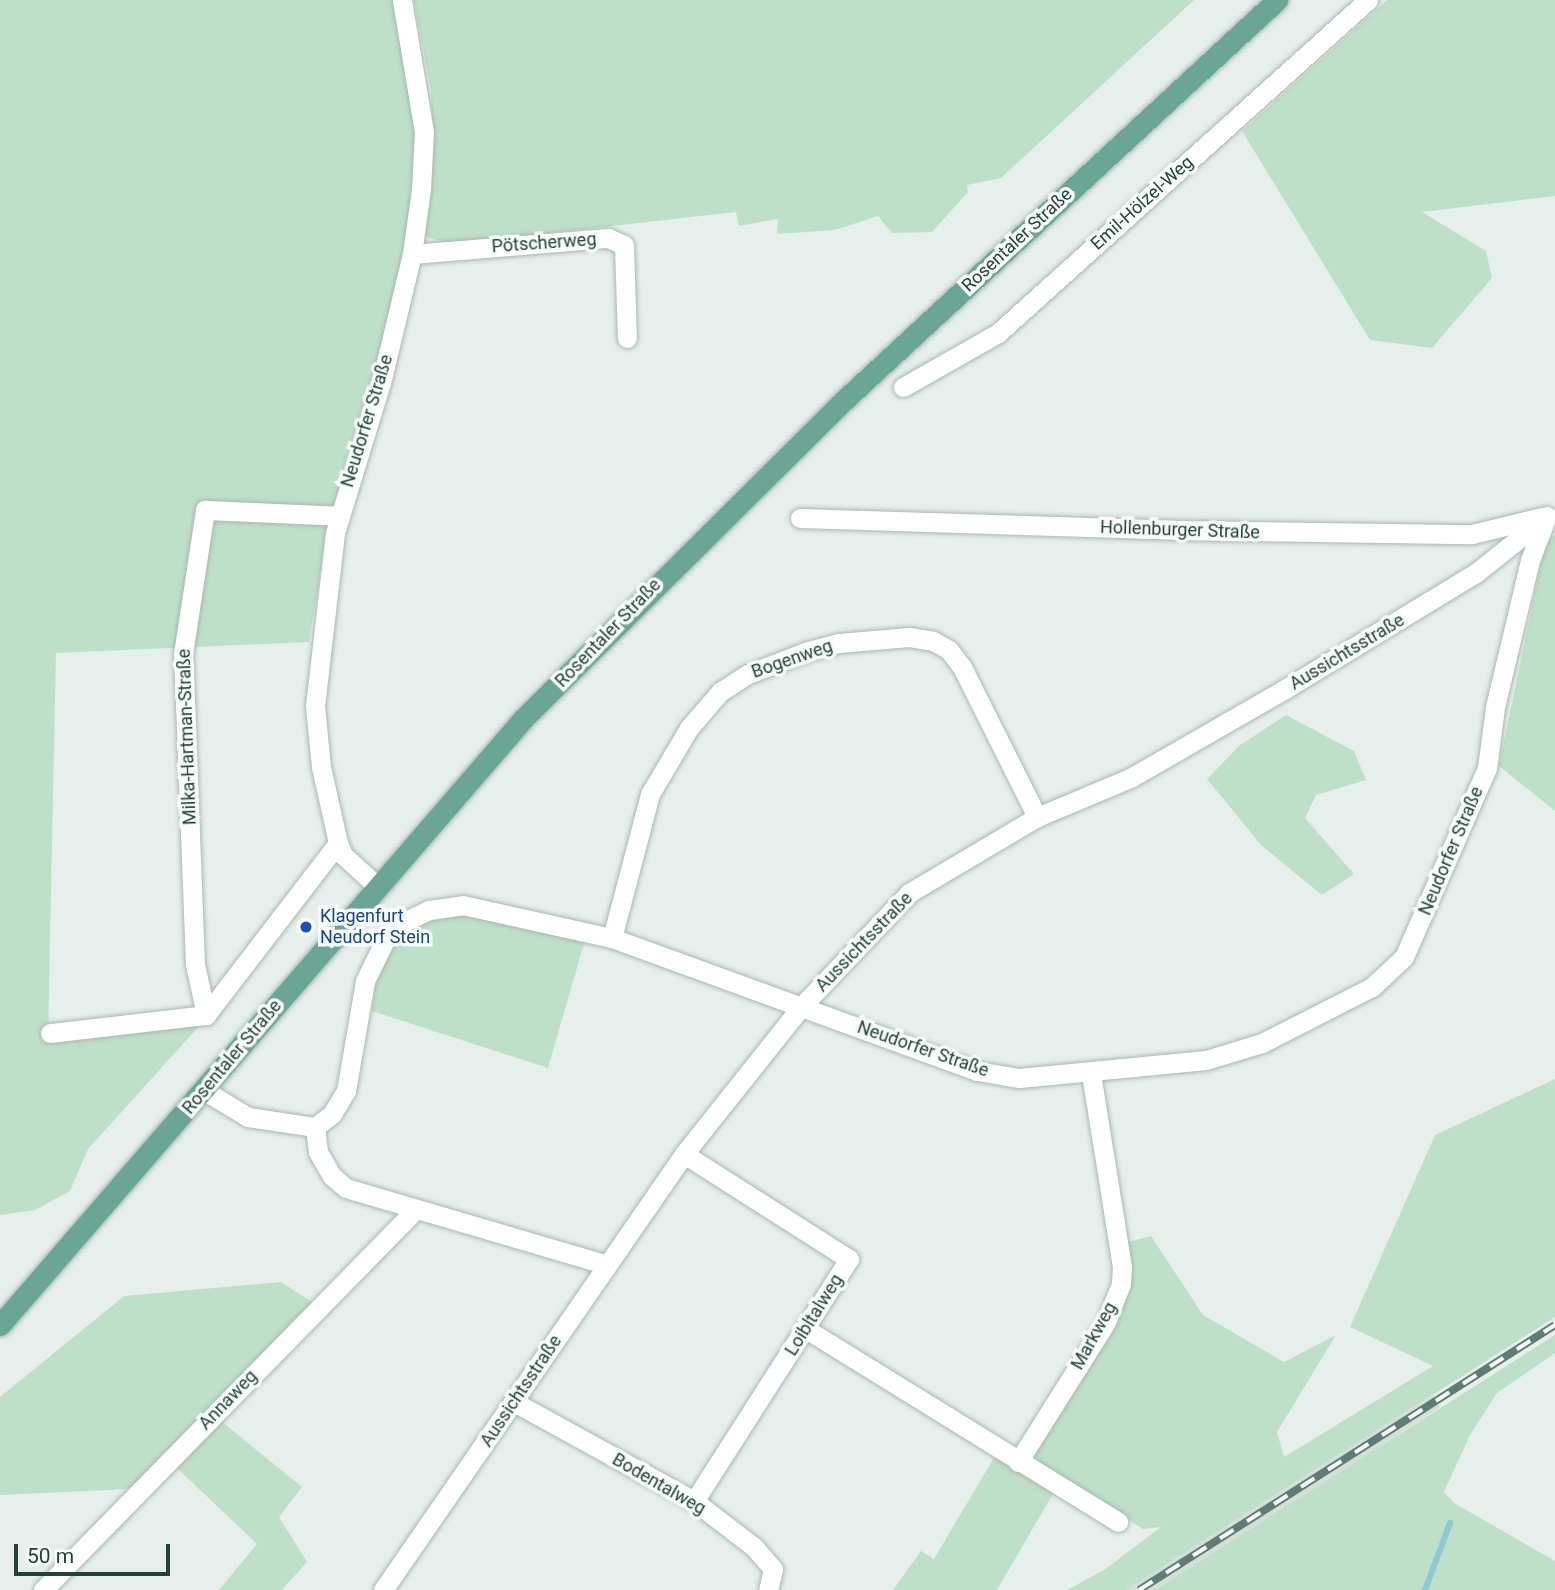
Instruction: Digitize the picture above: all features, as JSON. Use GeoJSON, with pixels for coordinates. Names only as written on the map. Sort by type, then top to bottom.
{"type":"FeatureCollection","features":[{"type":"Feature","properties":{"kind":"main road","name":"Rosentaler Straße"},"geometry":{"type":"LineString","coordinates":[[0,1325],[205,1091],[377,886],[524,718],[685,553],[841,403],[1277,0]]}},
{"type":"Feature","properties":{"kind":"street","name":"Neudorfer Straße"},"geometry":{"type":"LineString","coordinates":[[377,886],[343,855],[338,843],[321,767],[315,706],[329,566],[340,516],[381,383],[412,254],[424,132],[402,0]]}},
{"type":"Feature","properties":{"kind":"street","name":"Emil-Hölzel-Weg"},"geometry":{"type":"LineString","coordinates":[[903,387],[998,333],[1368,0]]}},
{"type":"Feature","properties":{"kind":"street","name":"Pötscherweg"},"geometry":{"type":"LineString","coordinates":[[412,254],[579,238],[624,245],[628,269],[627,338]]}},
{"type":"Feature","properties":{"kind":"street","name":"Milka-Hartman-Straße"},"geometry":{"type":"LineString","coordinates":[[206,1015],[195,964],[183,654],[205,510],[340,516]]}},
{"type":"Feature","properties":{"kind":"street","name":"Neudorfer Straße"},"geometry":{"type":"LineString","coordinates":[[315,1127],[332,1114],[346,1090],[365,981],[385,940],[402,923],[429,909],[463,905],[612,938],[977,1071],[1019,1078],[1091,1073],[1206,1060],[1262,1043],[1372,987],[1404,957],[1487,768],[1508,654],[1530,560],[1551,513]]}},
{"type":"Feature","properties":{"kind":"street","name":"Hollenburger Straße"},"geometry":{"type":"LineString","coordinates":[[800,518],[1472,534],[1551,513]]}},
{"type":"Feature","properties":{"kind":"street","name":"Aussichtsstraße"},"geometry":{"type":"LineString","coordinates":[[383,1590],[514,1402],[605,1264],[684,1154],[801,1007],[909,893],[1037,817],[1132,777],[1286,690],[1476,573],[1551,513]]}},
{"type":"Feature","properties":{"kind":"street","name":"Bogenweg"},"geometry":{"type":"LineString","coordinates":[[612,938],[650,794],[689,728],[720,692],[748,674],[805,652],[839,643],[909,637],[933,641],[949,650],[962,667],[1037,817]]}},
{"type":"Feature","properties":{"kind":"street"},"geometry":{"type":"LineString","coordinates":[[50,1033],[206,1015],[338,843]]}},
{"type":"Feature","properties":{"kind":"street","name":"Markweg"},"geometry":{"type":"LineString","coordinates":[[1018,1462],[1106,1322],[1121,1284],[1122,1267],[1091,1073]]}},
{"type":"Feature","properties":{"kind":"street"},"geometry":{"type":"LineString","coordinates":[[205,1091],[248,1117],[315,1127],[318,1152],[332,1176],[346,1188],[414,1211],[605,1264]]}},
{"type":"Feature","properties":{"kind":"street","name":"Loibltalweg"},"geometry":{"type":"LineString","coordinates":[[684,1154],[849,1259],[694,1500]]}},
{"type":"Feature","properties":{"kind":"street","name":"Annaweg"},"geometry":{"type":"LineString","coordinates":[[43,1590],[414,1211]]}},
{"type":"Feature","properties":{"kind":"street"},"geometry":{"type":"LineString","coordinates":[[806,1329],[1018,1462],[1118,1521]]}},
{"type":"Feature","properties":{"kind":"street","name":"Bodentalweg"},"geometry":{"type":"LineString","coordinates":[[514,1402],[694,1500],[754,1547],[774,1569],[768,1590]]}},
{"type":"Feature","properties":{"kind":"shaded area"},"geometry":{"type":"Polygon","coordinates":[[[1433,1395],[1440,1407],[1308,1494],[1155,1590],[1126,1590],[1433,1395]]]}},
{"type":"Feature","properties":{"kind":"green space"},"geometry":{"type":"Polygon","coordinates":[[[0,0],[396,0],[417,135],[415,178],[394,300],[324,550],[309,642],[56,653],[48,1039],[202,1023],[88,1149],[70,1191],[35,1210],[0,1215],[0,0]]]}},
{"type":"Feature","properties":{"kind":"green space"},"geometry":{"type":"Polygon","coordinates":[[[414,0],[1194,0],[1001,178],[967,185],[968,192],[932,232],[892,233],[878,216],[835,230],[777,234],[778,219],[739,226],[736,212],[453,244],[425,237],[433,143],[431,91],[414,0]]]}},
{"type":"Feature","properties":{"kind":"green space"},"geometry":{"type":"Polygon","coordinates":[[[1387,0],[1555,0],[1555,196],[1422,212],[1486,251],[1492,278],[1432,348],[1370,340],[1242,131],[1387,0]]]}},
{"type":"Feature","properties":{"kind":"green space"},"geometry":{"type":"Polygon","coordinates":[[[1555,534],[1555,811],[1499,766],[1545,544],[1555,534]]]}},
{"type":"Feature","properties":{"kind":"green space"},"geometry":{"type":"Polygon","coordinates":[[[1286,715],[1354,751],[1366,780],[1316,795],[1305,818],[1354,874],[1322,895],[1262,846],[1207,779],[1240,745],[1286,715]]]}},
{"type":"Feature","properties":{"kind":"green space"},"geometry":{"type":"Polygon","coordinates":[[[461,914],[585,940],[548,1068],[372,1011],[378,968],[397,938],[430,918],[461,914]]]}},
{"type":"Feature","properties":{"kind":"green space"},"geometry":{"type":"Polygon","coordinates":[[[1555,1079],[1555,1317],[1126,1590],[1067,1590],[1104,1570],[1161,1527],[1143,1529],[1041,1467],[1034,1452],[1119,1318],[1130,1286],[1128,1242],[1151,1236],[1203,1315],[1284,1362],[1336,1335],[1277,1432],[1284,1457],[1433,1366],[1350,1327],[1435,1135],[1555,1079]]]}},
{"type":"Feature","properties":{"kind":"green space"},"geometry":{"type":"Polygon","coordinates":[[[281,1282],[312,1302],[130,1489],[0,1495],[0,1397],[124,1296],[281,1282]]]}},
{"type":"Feature","properties":{"kind":"green space"},"geometry":{"type":"Polygon","coordinates":[[[1555,1335],[1555,1353],[1497,1393],[1470,1435],[1444,1492],[1454,1503],[1555,1561],[1555,1590],[1155,1590],[1555,1335]]]}},
{"type":"Feature","properties":{"kind":"green space"},"geometry":{"type":"Polygon","coordinates":[[[221,1421],[302,1487],[279,1517],[307,1562],[282,1590],[219,1590],[257,1544],[177,1468],[221,1421]]]}},
{"type":"Feature","properties":{"kind":"green space"},"geometry":{"type":"Polygon","coordinates":[[[995,1456],[1054,1492],[997,1590],[893,1590],[921,1551],[934,1559],[995,1456]]]}},
{"type":"Feature","properties":{"kind":"waterway"},"geometry":{"type":"LineString","coordinates":[[1425,1590],[1450,1523]]}},
{"type":"Feature","properties":{"kind":"railway"},"geometry":{"type":"LineString","coordinates":[[1139,1590],[1555,1325]]}},
{"type":"Feature","properties":{"kind":"place","name":"Klagenfurt Neudorf Stein"},"geometry":{"type":"Point","coordinates":[306,927]}}]}
